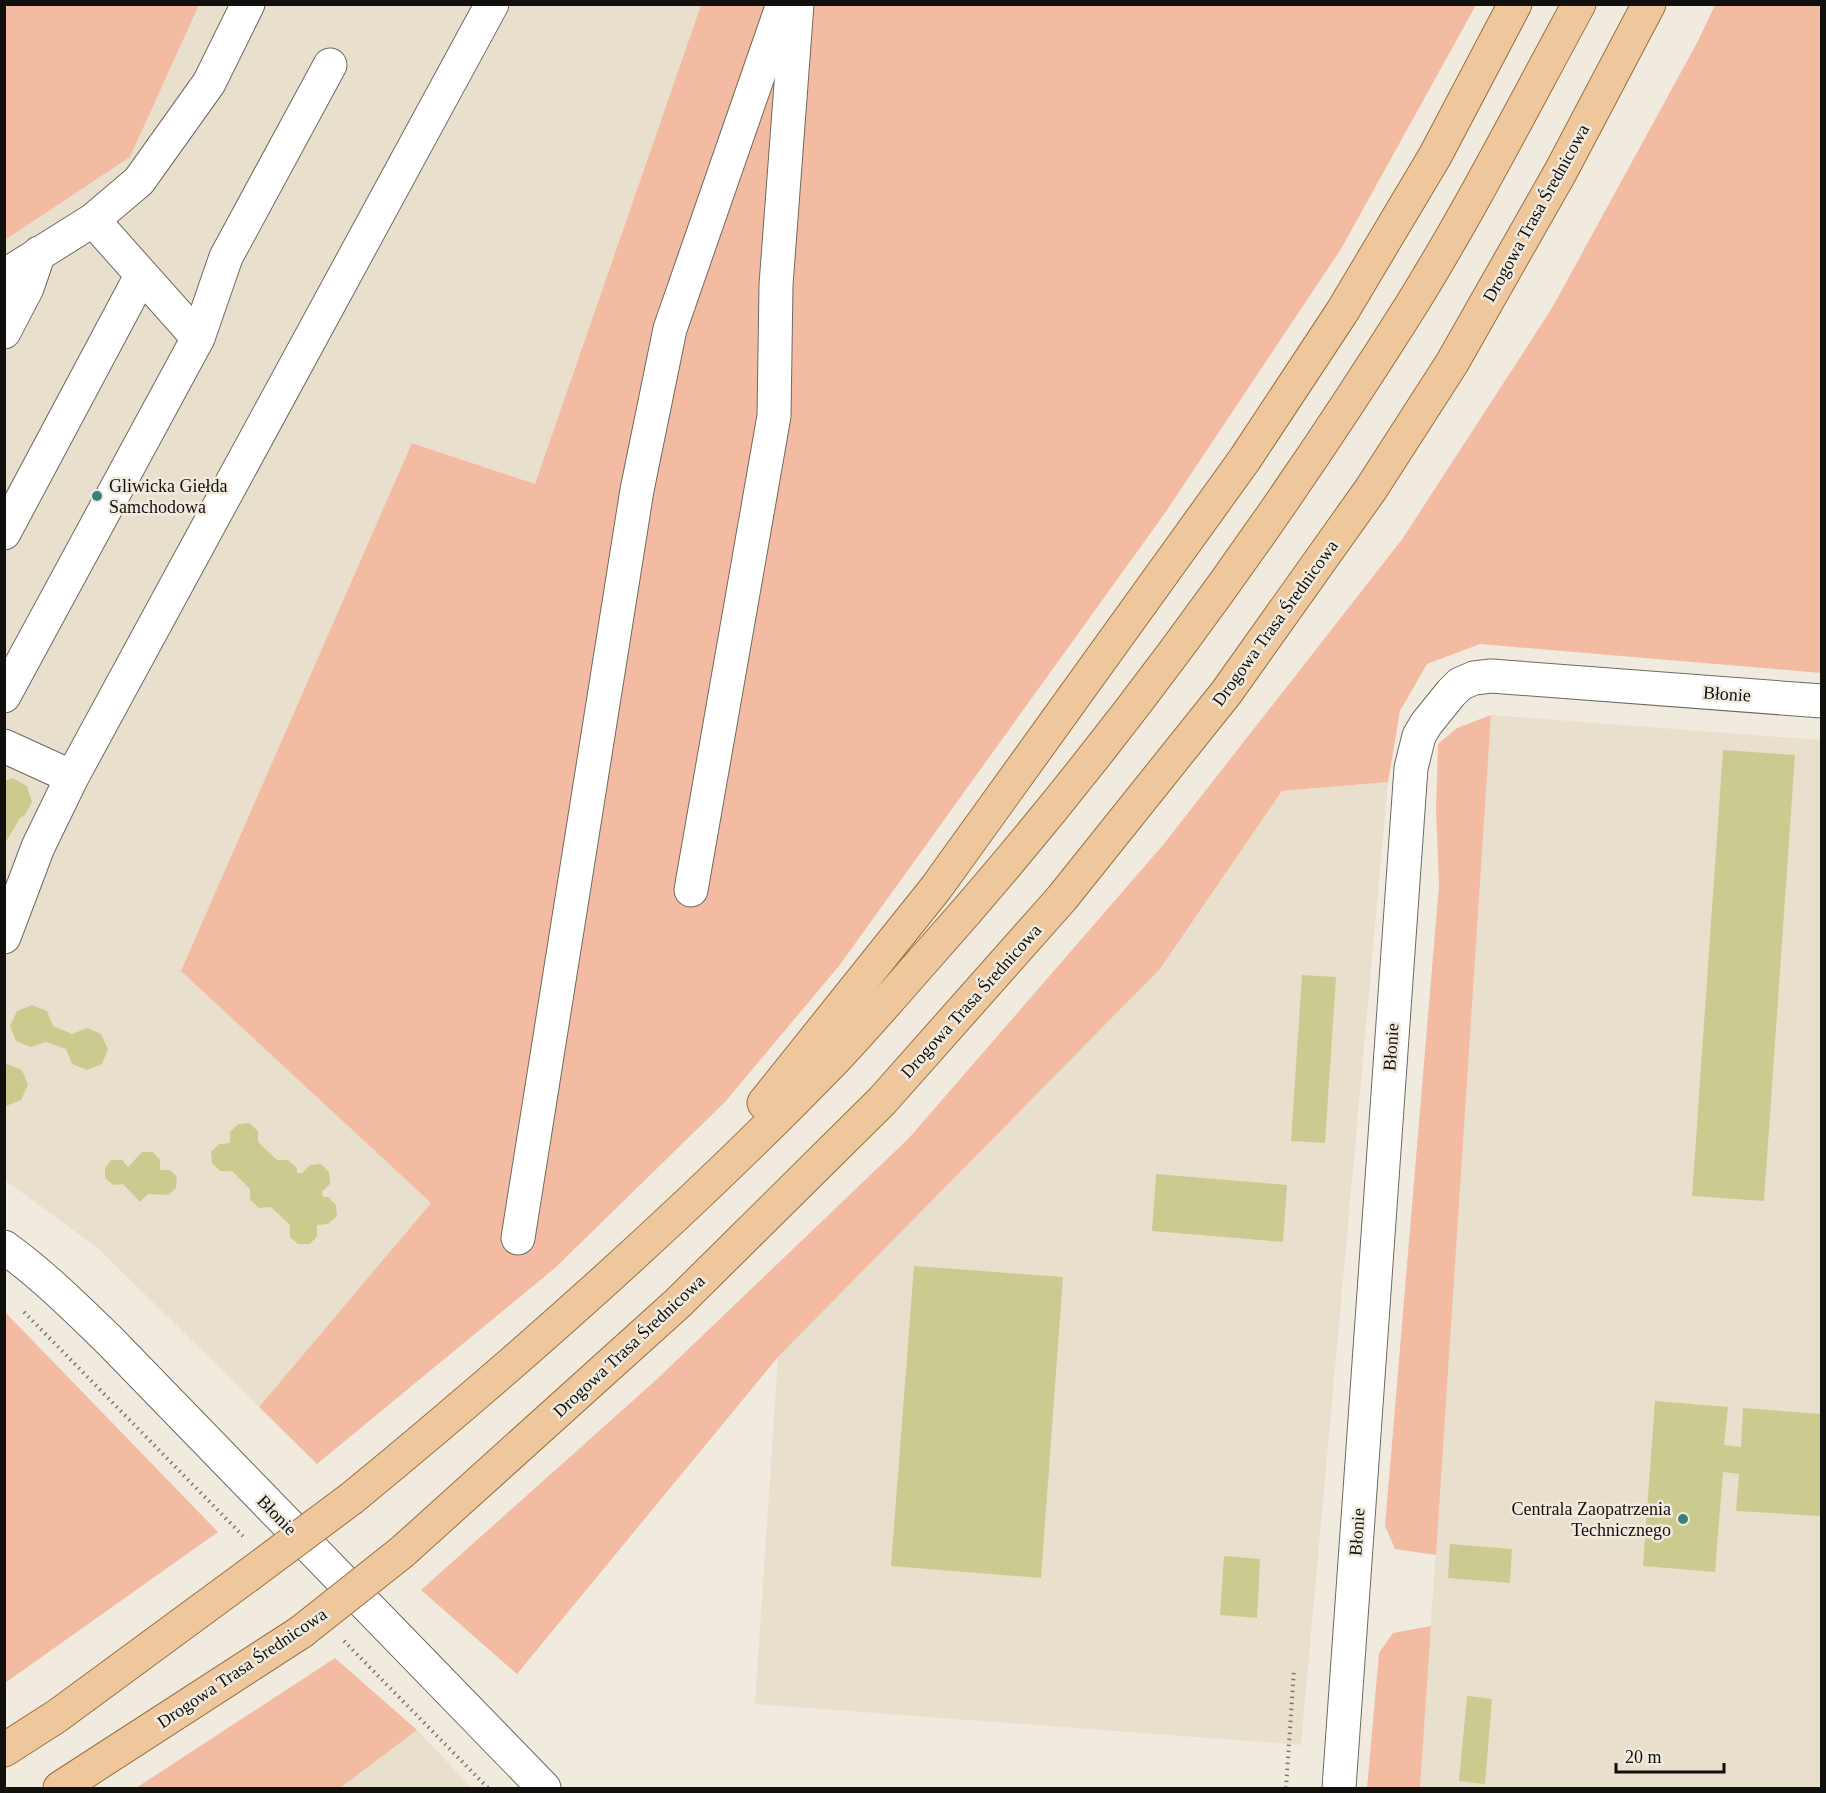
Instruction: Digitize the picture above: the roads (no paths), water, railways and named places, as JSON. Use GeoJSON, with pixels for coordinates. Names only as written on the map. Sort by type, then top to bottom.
{"type":"FeatureCollection","features":[{"type":"Feature","properties":{"kind":"main road"},"geometry":{"type":"LineString","coordinates":[[673,1218],[936,888],[1245,459],[1342,312],[1429,166],[1515,4]]}},
{"type":"Feature","properties":{"kind":"main road"},"geometry":{"type":"LineString","coordinates":[[4,1750],[57,1716],[352,1498],[471,1400],[673,1218],[838,1056],[991,884],[1071,786],[1189,633],[1305,470],[1414,300],[1495,159],[1579,4]]}},
{"type":"Feature","properties":{"kind":"main road","name":"Drogowa Trasa Średnicowa"},"geometry":{"type":"LineString","coordinates":[[60,1788],[301,1632],[402,1552],[678,1303],[865,1118],[1062,898],[1227,693],[1371,489],[1452,363],[1561,171],[1649,4]]}},
{"type":"Feature","properties":{"kind":"street"},"geometry":{"type":"LineString","coordinates":[[4,276],[93,220],[139,181],[209,83],[248,4]]}},
{"type":"Feature","properties":{"kind":"street"},"geometry":{"type":"LineString","coordinates":[[4,937],[38,847],[72,777],[492,4]]}},
{"type":"Feature","properties":{"kind":"street"},"geometry":{"type":"LineString","coordinates":[[518,1239],[635,502],[670,328],[783,4]]}},
{"type":"Feature","properties":{"kind":"street"},"geometry":{"type":"LineString","coordinates":[[692,890],[774,416],[776,285],[797,4]]}},
{"type":"Feature","properties":{"kind":"street"},"geometry":{"type":"LineString","coordinates":[[4,696],[198,338],[226,257],[330,65]]}},
{"type":"Feature","properties":{"kind":"street"},"geometry":{"type":"LineString","coordinates":[[93,220],[198,338]]}},
{"type":"Feature","properties":{"kind":"street"},"geometry":{"type":"LineString","coordinates":[[4,332],[27,288],[39,253]]}},
{"type":"Feature","properties":{"kind":"street"},"geometry":{"type":"LineString","coordinates":[[4,533],[141,276]]}},
{"type":"Feature","properties":{"kind":"street","name":"Błonie"},"geometry":{"type":"LineString","coordinates":[[1339,1788],[1411,768],[1419,736],[1426,724],[1460,684],[1473,678],[1491,676],[1821,701]]}},
{"type":"Feature","properties":{"kind":"street"},"geometry":{"type":"LineString","coordinates":[[4,746],[72,777]]}},
{"type":"Feature","properties":{"kind":"street","name":"Błonie"},"geometry":{"type":"LineString","coordinates":[[4,1247],[56,1288],[110,1341],[544,1788]]}},
{"type":"Feature","properties":{"kind":"place","name":"Gliwicka Giełda Samchodowa"},"geometry":{"type":"Point","coordinates":[97,496]}},
{"type":"Feature","properties":{"kind":"place","name":"Centrala Zaopatrzenia Technicznego"},"geometry":{"type":"Point","coordinates":[1683,1519]}}]}
